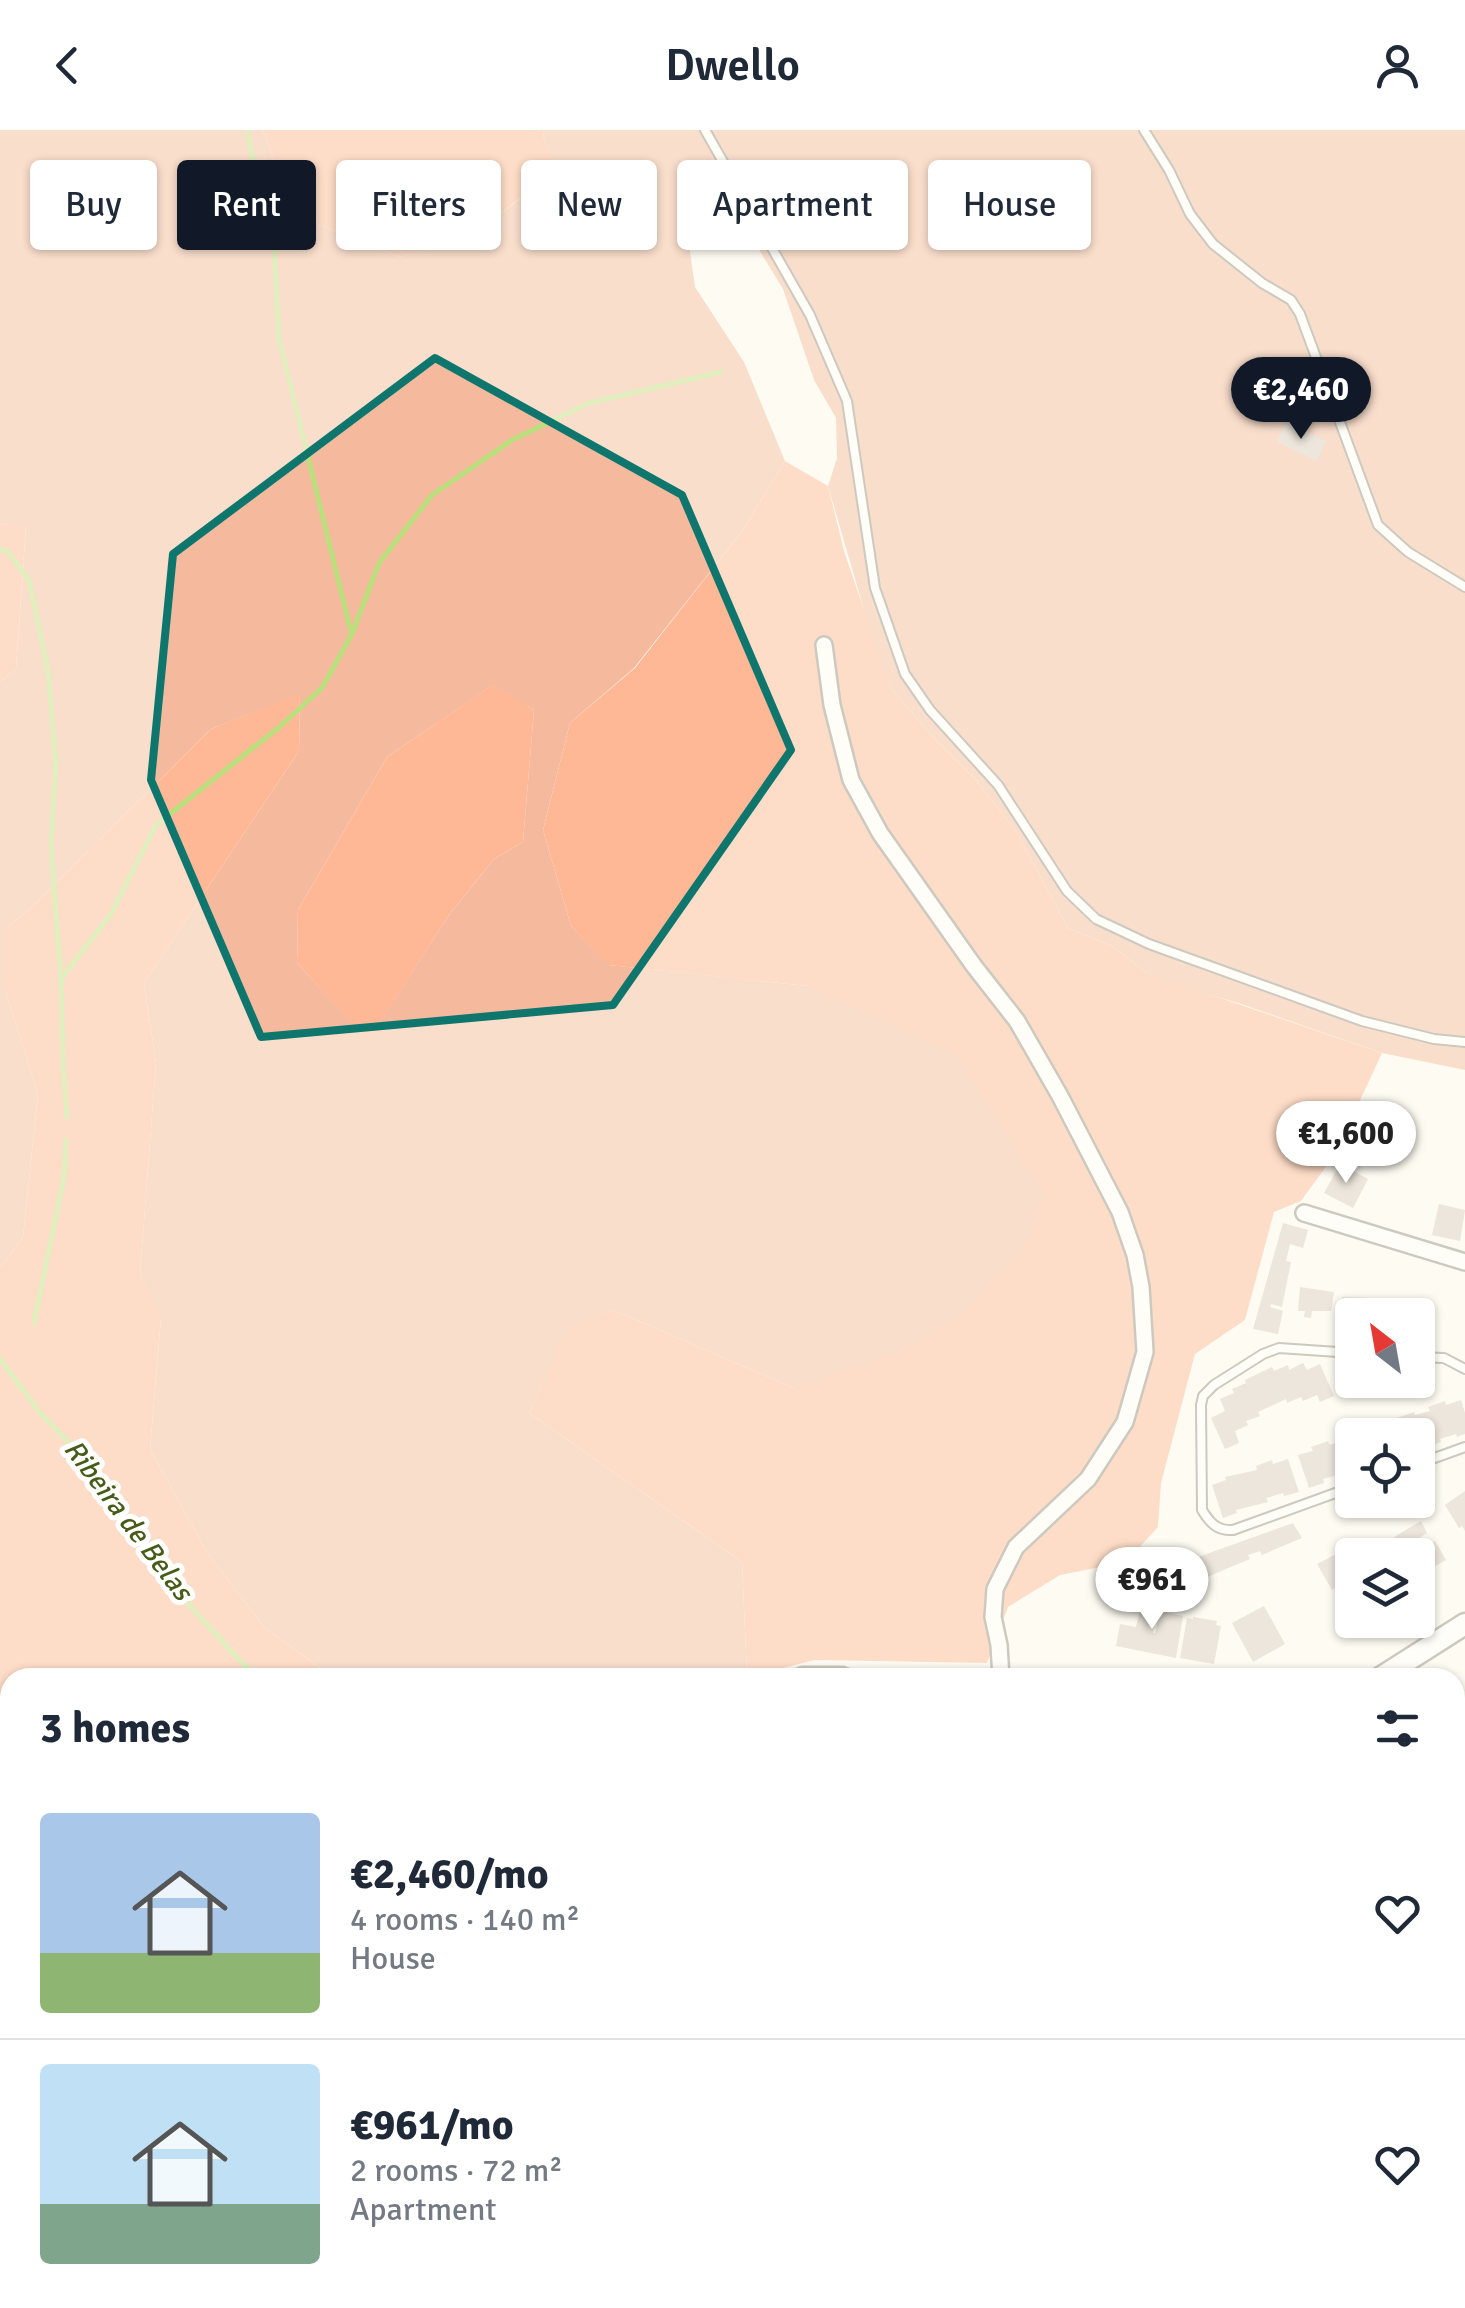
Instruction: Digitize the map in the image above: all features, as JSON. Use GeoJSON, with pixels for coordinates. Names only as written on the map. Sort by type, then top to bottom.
{"type":"FeatureCollection","features":[{"type":"Feature","properties":{"kind":"main road"},"geometry":{"type":"LineString","coordinates":[[1396,1668],[1465,1624]]}},
{"type":"Feature","properties":{"kind":"street"},"geometry":{"type":"LineString","coordinates":[[824,645],[832,705],[851,780],[880,833],[1016,1021],[1060,1096],[1120,1212],[1141,1286],[1145,1352],[1125,1422],[1088,1478],[1016,1548],[995,1588],[992,1617],[1000,1668]]}},
{"type":"Feature","properties":{"kind":"street"},"geometry":{"type":"LineString","coordinates":[[1304,1212],[1465,1262]]}},
{"type":"Feature","properties":{"kind":"lane"},"geometry":{"type":"LineString","coordinates":[[706,130],[810,315],[848,402],[875,588],[904,674],[930,710],[998,785],[1067,892],[1096,918],[1149,944],[1362,1021],[1465,1042]]}},
{"type":"Feature","properties":{"kind":"lane"},"geometry":{"type":"LineString","coordinates":[[1144,130],[1190,214],[1213,244],[1262,283],[1291,300],[1300,314],[1378,525],[1408,552],[1465,587]]}},
{"type":"Feature","properties":{"kind":"lane"},"geometry":{"type":"LineString","coordinates":[[1335,1351],[1279,1348],[1263,1354],[1203,1396],[1202,1510],[1216,1528],[1234,1530],[1335,1493]]}},
{"type":"Feature","properties":{"kind":"lane"},"geometry":{"type":"LineString","coordinates":[[1435,1358],[1465,1369]]}},
{"type":"Feature","properties":{"kind":"lane"},"geometry":{"type":"LineString","coordinates":[[1435,1457],[1465,1446]]}},
{"type":"Feature","properties":{"kind":"highlighted area"},"geometry":{"type":"Polygon","coordinates":[[[435,358],[682,495],[791,750],[613,1005],[261,1037],[151,780],[173,554],[435,358]]]}},
{"type":"Feature","properties":{"kind":"shaded area"},"geometry":{"type":"Polygon","coordinates":[[[0,130],[263,130],[274,160],[177,160],[177,250],[316,250],[316,223],[336,231],[336,250],[382,250],[400,257],[428,250],[501,250],[501,213],[521,198],[521,250],[657,250],[657,160],[554,160],[543,130],[1465,130],[1465,1070],[1382,1053],[1187,988],[1147,973],[1112,946],[1068,928],[1016,831],[976,780],[891,688],[874,644],[828,486],[837,458],[836,418],[814,380],[783,289],[759,250],[908,250],[908,160],[677,160],[677,250],[690,250],[695,287],[744,362],[785,461],[743,530],[634,668],[570,723],[543,830],[571,926],[609,965],[808,986],[957,1055],[1044,1193],[1027,1243],[961,1315],[898,1353],[794,1388],[613,1310],[568,1328],[529,1413],[742,1562],[747,1668],[321,1668],[265,1628],[208,1554],[150,1449],[161,1318],[140,1274],[156,1063],[144,983],[299,751],[300,694],[211,729],[32,907],[5,929],[5,990],[38,1094],[23,1237],[0,1268],[0,682],[16,669],[26,527],[0,524],[0,130]],[[493,685],[387,757],[298,910],[297,963],[368,1040],[449,915],[494,859],[523,842],[534,710],[493,685]]]}},
{"type":"Feature","properties":{"kind":"shaded area"},"geometry":{"type":"Polygon","coordinates":[[[263,130],[543,130],[554,160],[521,160],[521,198],[501,213],[501,160],[336,160],[336,231],[316,223],[316,160],[274,160],[263,130]]]}},
{"type":"Feature","properties":{"kind":"shaded area"},"geometry":{"type":"Polygon","coordinates":[[[382,250],[428,250],[400,257],[382,250]]]}},
{"type":"Feature","properties":{"kind":"shaded area"},"geometry":{"type":"Polygon","coordinates":[[[785,461],[828,486],[844,551],[891,688],[976,780],[1016,831],[1068,928],[1112,946],[1147,973],[1382,1053],[1335,1154],[1301,1201],[1274,1212],[1245,1320],[1195,1354],[1161,1483],[1158,1527],[1126,1562],[1060,1575],[1008,1607],[987,1663],[815,1660],[783,1668],[747,1668],[742,1562],[529,1413],[568,1327],[613,1310],[794,1388],[808,986],[608,965],[571,926],[543,830],[570,723],[635,668],[743,530],[785,461]]]}},
{"type":"Feature","properties":{"kind":"shaded area"},"geometry":{"type":"Polygon","coordinates":[[[0,524],[26,526],[16,669],[0,682],[0,524]]]}},
{"type":"Feature","properties":{"kind":"shaded area"},"geometry":{"type":"Polygon","coordinates":[[[494,684],[534,710],[523,842],[494,859],[449,915],[368,1041],[297,963],[298,910],[387,757],[494,684]]]}},
{"type":"Feature","properties":{"kind":"shaded area"},"geometry":{"type":"Polygon","coordinates":[[[300,693],[299,751],[144,983],[156,1063],[140,1274],[161,1317],[150,1449],[208,1554],[265,1628],[321,1668],[0,1668],[0,1268],[23,1237],[38,1094],[5,990],[5,929],[32,907],[211,729],[300,693]]]}},
{"type":"Feature","properties":{"kind":"building"},"geometry":{"type":"Polygon","coordinates":[[[1286,422],[1326,441],[1317,461],[1277,442],[1286,422]]]}},
{"type":"Feature","properties":{"kind":"building"},"geometry":{"type":"Polygon","coordinates":[[[1379,1121],[1389,1143],[1367,1158],[1354,1133],[1379,1121]]]}},
{"type":"Feature","properties":{"kind":"building"},"geometry":{"type":"Polygon","coordinates":[[[1340,1164],[1368,1179],[1353,1208],[1324,1193],[1340,1164]]]}},
{"type":"Feature","properties":{"kind":"building"},"geometry":{"type":"Polygon","coordinates":[[[1439,1204],[1465,1210],[1460,1241],[1432,1235],[1439,1204]]]}},
{"type":"Feature","properties":{"kind":"building"},"geometry":{"type":"Polygon","coordinates":[[[1283,1223],[1308,1230],[1303,1248],[1290,1244],[1286,1261],[1291,1262],[1282,1307],[1270,1307],[1283,1311],[1278,1334],[1253,1329],[1283,1223]]]}},
{"type":"Feature","properties":{"kind":"building"},"geometry":{"type":"Polygon","coordinates":[[[1300,1287],[1334,1292],[1331,1311],[1312,1311],[1311,1318],[1304,1317],[1305,1311],[1298,1311],[1300,1287]]]}},
{"type":"Feature","properties":{"kind":"building"},"geometry":{"type":"Polygon","coordinates":[[[1303,1363],[1307,1370],[1320,1364],[1334,1396],[1320,1402],[1317,1395],[1303,1401],[1301,1397],[1287,1403],[1286,1399],[1258,1412],[1260,1416],[1235,1431],[1239,1443],[1225,1449],[1211,1418],[1225,1411],[1220,1399],[1234,1393],[1232,1389],[1246,1383],[1245,1380],[1272,1367],[1274,1371],[1288,1365],[1289,1370],[1303,1363]]]}},
{"type":"Feature","properties":{"kind":"building"},"geometry":{"type":"Polygon","coordinates":[[[1461,1400],[1465,1434],[1440,1439],[1435,1444],[1435,1418],[1397,1418],[1430,1411],[1428,1407],[1445,1401],[1446,1405],[1461,1400]]]}},
{"type":"Feature","properties":{"kind":"building"},"geometry":{"type":"Polygon","coordinates":[[[1328,1441],[1330,1445],[1335,1443],[1335,1475],[1309,1488],[1298,1455],[1328,1441]]]}},
{"type":"Feature","properties":{"kind":"building"},"geometry":{"type":"Polygon","coordinates":[[[1288,1459],[1299,1492],[1266,1498],[1268,1502],[1236,1510],[1237,1513],[1223,1518],[1212,1485],[1226,1480],[1225,1477],[1257,1470],[1256,1466],[1272,1460],[1273,1464],[1288,1459]]]}},
{"type":"Feature","properties":{"kind":"building"},"geometry":{"type":"Polygon","coordinates":[[[1465,1491],[1465,1531],[1445,1505],[1465,1491]]]}},
{"type":"Feature","properties":{"kind":"building"},"geometry":{"type":"Polygon","coordinates":[[[1421,1521],[1427,1533],[1419,1538],[1394,1537],[1421,1521]]]}},
{"type":"Feature","properties":{"kind":"building"},"geometry":{"type":"Polygon","coordinates":[[[1293,1523],[1302,1538],[1262,1555],[1260,1551],[1248,1555],[1250,1559],[1200,1580],[1190,1560],[1293,1523]]]}},
{"type":"Feature","properties":{"kind":"building"},"geometry":{"type":"Polygon","coordinates":[[[1435,1541],[1446,1560],[1435,1566],[1435,1541]]]}},
{"type":"Feature","properties":{"kind":"building"},"geometry":{"type":"Polygon","coordinates":[[[1335,1555],[1335,1588],[1332,1590],[1317,1564],[1335,1555]]]}},
{"type":"Feature","properties":{"kind":"building"},"geometry":{"type":"Polygon","coordinates":[[[1142,1601],[1159,1604],[1153,1633],[1160,1611],[1183,1616],[1176,1658],[1116,1646],[1120,1624],[1136,1627],[1142,1601]]]}},
{"type":"Feature","properties":{"kind":"building"},"geometry":{"type":"Polygon","coordinates":[[[1264,1606],[1285,1644],[1253,1662],[1232,1623],[1264,1606]]]}},
{"type":"Feature","properties":{"kind":"building"},"geometry":{"type":"Polygon","coordinates":[[[1187,1618],[1217,1621],[1216,1625],[1221,1626],[1214,1664],[1180,1658],[1187,1618]]]}},
{"type":"Feature","properties":{"kind":"waterway"},"geometry":{"type":"LineString","coordinates":[[247,130],[253,160]]}},
{"type":"Feature","properties":{"kind":"waterway"},"geometry":{"type":"LineString","coordinates":[[274,250],[279,339],[351,632]]}},
{"type":"Feature","properties":{"kind":"waterway"},"geometry":{"type":"LineString","coordinates":[[67,1117],[61,979],[111,914],[156,825],[322,688],[352,634],[379,563],[432,495],[512,440],[589,403],[721,372]]}},
{"type":"Feature","properties":{"kind":"waterway"},"geometry":{"type":"LineString","coordinates":[[0,549],[7,551],[29,580],[48,671],[56,764],[51,846],[61,979]]}},
{"type":"Feature","properties":{"kind":"waterway"},"geometry":{"type":"LineString","coordinates":[[34,1323],[64,1177],[66,1140]]}},
{"type":"Feature","properties":{"kind":"waterway","name":"Ribeira de Belas"},"geometry":{"type":"LineString","coordinates":[[0,1359],[41,1414],[91,1465],[164,1577],[248,1668]]}}]}
